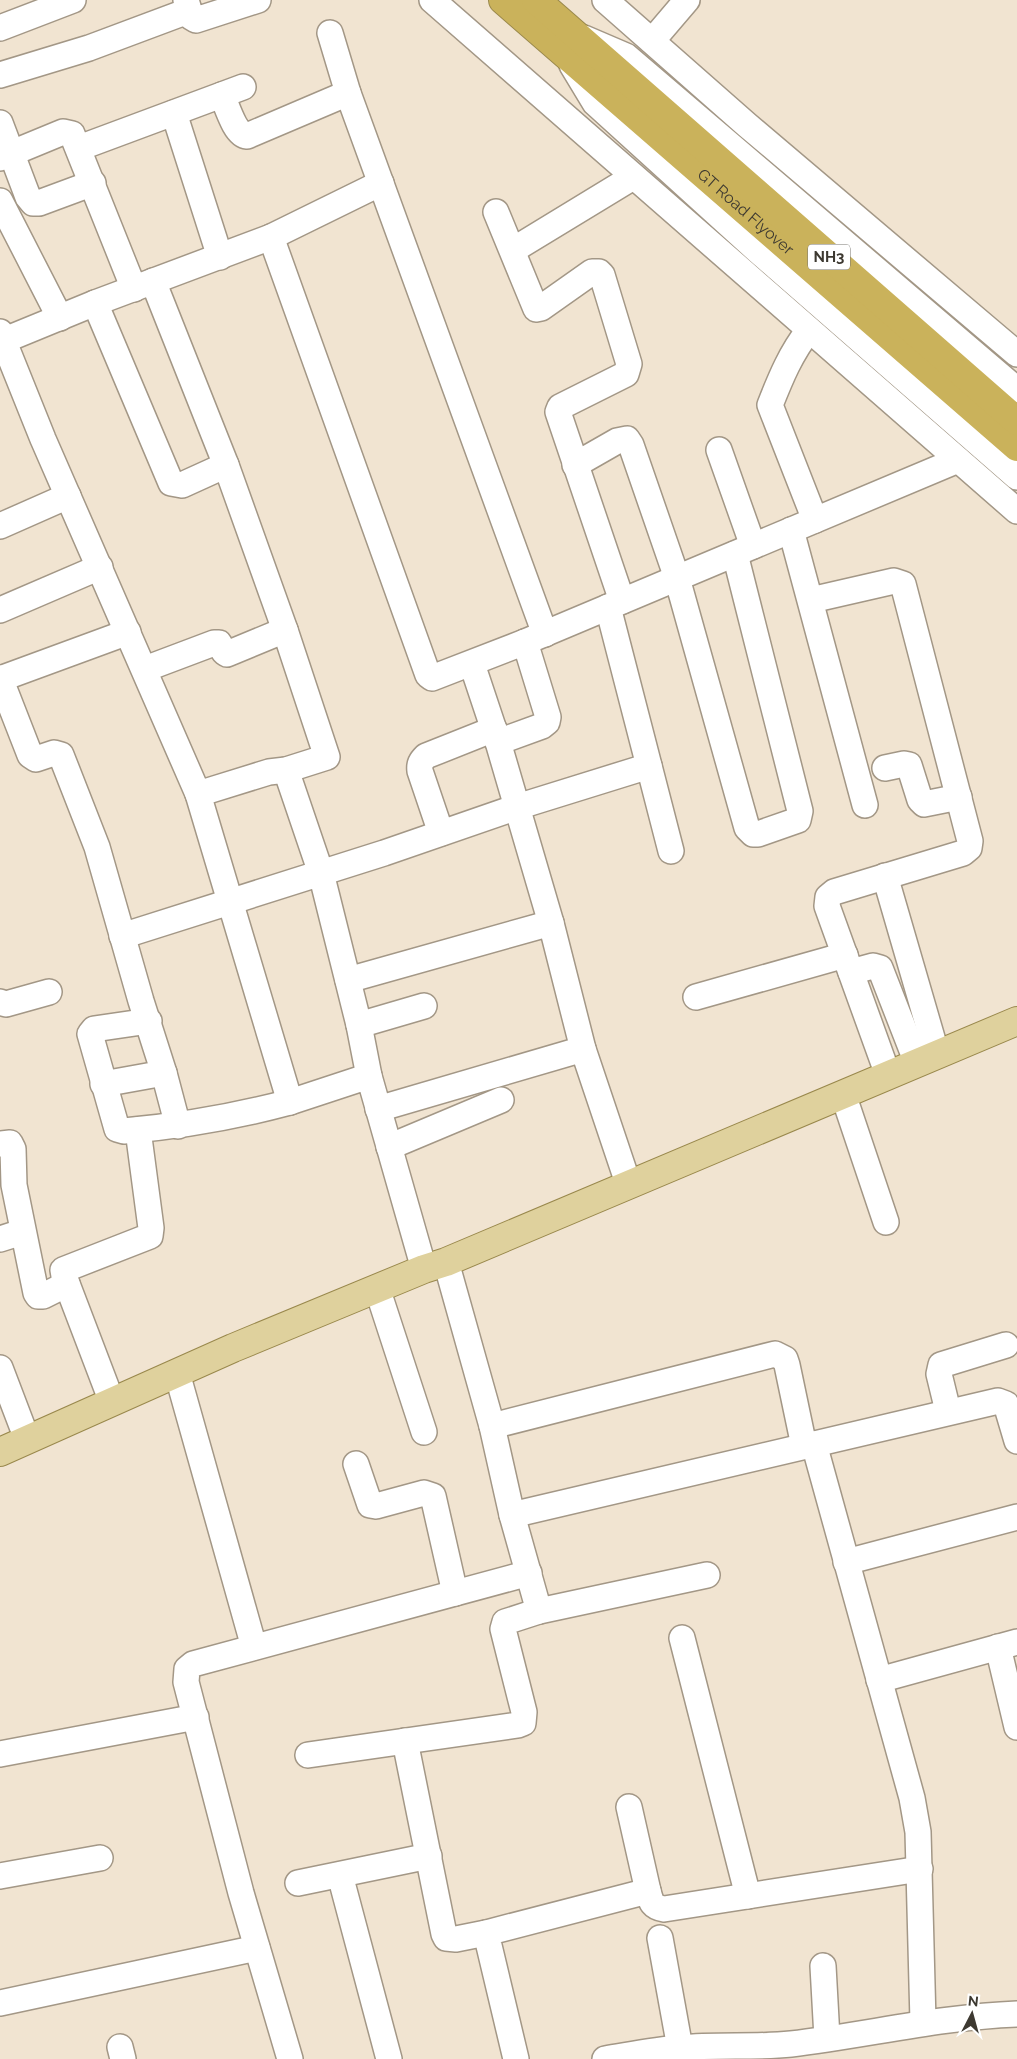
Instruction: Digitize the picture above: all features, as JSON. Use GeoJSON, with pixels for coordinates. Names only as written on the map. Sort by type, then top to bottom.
{"type":"FeatureCollection","features":[{"type":"Feature","properties":{"kind":"highway","name":"NH3"},"geometry":{"type":"LineString","coordinates":[[503,0],[571,45]]}},
{"type":"Feature","properties":{"kind":"highway","name":"NH3"},"geometry":{"type":"LineString","coordinates":[[536,0],[571,45]]}},
{"type":"Feature","properties":{"kind":"highway","name":"GT Road Flyover"},"geometry":{"type":"LineString","coordinates":[[571,45],[1017,421]]}},
{"type":"Feature","properties":{"kind":"highway","name":"GT Road Flyover"},"geometry":{"type":"LineString","coordinates":[[571,45],[1017,447]]}},
{"type":"Feature","properties":{"kind":"main road"},"geometry":{"type":"LineString","coordinates":[[0,1452],[177,1373],[377,1288],[1017,1021]]}},
{"type":"Feature","properties":{"kind":"street"},"geometry":{"type":"LineString","coordinates":[[0,28],[73,0]]}},
{"type":"Feature","properties":{"kind":"street"},"geometry":{"type":"LineString","coordinates":[[0,75],[89,48],[187,5],[193,19],[199,19],[258,0]]}},
{"type":"Feature","properties":{"kind":"street"},"geometry":{"type":"LineString","coordinates":[[432,0],[1017,511]]}},
{"type":"Feature","properties":{"kind":"street"},"geometry":{"type":"LineString","coordinates":[[605,0],[748,125],[1017,354]]}},
{"type":"Feature","properties":{"kind":"street"},"geometry":{"type":"LineString","coordinates":[[652,41],[688,0]]}},
{"type":"Feature","properties":{"kind":"street"},"geometry":{"type":"LineString","coordinates":[[330,33],[348,93],[535,638],[548,717],[547,722],[542,726],[496,736],[426,756],[422,760],[419,765],[420,771],[441,833]]}},
{"type":"Feature","properties":{"kind":"street"},"geometry":{"type":"LineString","coordinates":[[571,45],[626,56],[1017,390]]}},
{"type":"Feature","properties":{"kind":"street"},"geometry":{"type":"LineString","coordinates":[[571,45],[595,103],[758,251],[1017,477]]}},
{"type":"Feature","properties":{"kind":"street"},"geometry":{"type":"LineString","coordinates":[[79,148],[233,91],[238,132],[247,136],[348,93]]}},
{"type":"Feature","properties":{"kind":"street"},"geometry":{"type":"LineString","coordinates":[[174,113],[220,257]]}},
{"type":"Feature","properties":{"kind":"street"},"geometry":{"type":"LineString","coordinates":[[0,123],[5,156],[28,197],[33,202],[39,203],[93,183]]}},
{"type":"Feature","properties":{"kind":"street"},"geometry":{"type":"LineString","coordinates":[[5,156],[66,132],[72,134],[93,183],[144,285],[226,466],[285,630],[326,758],[286,770],[269,772],[198,794]]}},
{"type":"Feature","properties":{"kind":"street"},"geometry":{"type":"LineString","coordinates":[[513,250],[633,177]]}},
{"type":"Feature","properties":{"kind":"street"},"geometry":{"type":"LineString","coordinates":[[290,1102],[198,794],[1,338],[60,318],[271,237],[380,183]]}},
{"type":"Feature","properties":{"kind":"street"},"geometry":{"type":"LineString","coordinates":[[0,201],[60,318]]}},
{"type":"Feature","properties":{"kind":"street"},"geometry":{"type":"LineString","coordinates":[[496,212],[513,250],[534,307],[538,309],[592,272],[599,272],[602,275],[629,364],[626,374],[560,407],[558,415],[575,465],[615,604],[649,766],[671,851]]}},
{"type":"Feature","properties":{"kind":"street"},"geometry":{"type":"LineString","coordinates":[[271,237],[428,675],[432,678],[535,638],[958,460]]}},
{"type":"Feature","properties":{"kind":"street"},"geometry":{"type":"LineString","coordinates":[[95,303],[171,483],[182,485],[226,466]]}},
{"type":"Feature","properties":{"kind":"street"},"geometry":{"type":"LineString","coordinates":[[809,330],[795,348],[785,366],[770,405],[815,520]]}},
{"type":"Feature","properties":{"kind":"street"},"geometry":{"type":"LineString","coordinates":[[575,465],[617,441],[627,439],[631,445],[677,578],[747,828],[753,834],[758,834],[798,820],[800,811],[744,550],[719,450]]}},
{"type":"Feature","properties":{"kind":"street"},"geometry":{"type":"LineString","coordinates":[[0,526],[68,496]]}},
{"type":"Feature","properties":{"kind":"street"},"geometry":{"type":"LineString","coordinates":[[791,530],[865,805]]}},
{"type":"Feature","properties":{"kind":"street"},"geometry":{"type":"LineString","coordinates":[[0,610],[100,567]]}},
{"type":"Feature","properties":{"kind":"street"},"geometry":{"type":"LineString","coordinates":[[811,600],[894,582],[903,584],[970,841],[969,848],[963,852],[834,892],[828,897],[827,906],[888,1075]]}},
{"type":"Feature","properties":{"kind":"street"},"geometry":{"type":"LineString","coordinates":[[145,670],[214,643],[219,643],[227,654],[285,630]]}},
{"type":"Feature","properties":{"kind":"street"},"geometry":{"type":"LineString","coordinates":[[128,632],[2,691],[32,758],[39,758],[54,753],[61,755],[97,847],[178,1126]]}},
{"type":"Feature","properties":{"kind":"street"},"geometry":{"type":"LineString","coordinates":[[472,664],[496,736],[552,923],[583,1049],[628,1183]]}},
{"type":"Feature","properties":{"kind":"street"},"geometry":{"type":"LineString","coordinates":[[885,768],[904,764],[909,765],[920,800],[924,804],[959,797]]}},
{"type":"Feature","properties":{"kind":"street"},"geometry":{"type":"LineString","coordinates":[[122,936],[321,873],[517,807],[649,766]]}},
{"type":"Feature","properties":{"kind":"street"},"geometry":{"type":"LineString","coordinates":[[286,770],[321,873],[359,1025],[369,1076],[389,1147],[492,1426],[512,1515],[540,1611]]}},
{"type":"Feature","properties":{"kind":"street"},"geometry":{"type":"LineString","coordinates":[[885,876],[927,1059]]}},
{"type":"Feature","properties":{"kind":"street"},"geometry":{"type":"LineString","coordinates":[[348,980],[552,923]]}},
{"type":"Feature","properties":{"kind":"street"},"geometry":{"type":"LineString","coordinates":[[696,997],[848,964],[880,968],[927,1059]]}},
{"type":"Feature","properties":{"kind":"street"},"geometry":{"type":"LineString","coordinates":[[0,1002],[6,1004],[49,992]]}},
{"type":"Feature","properties":{"kind":"street"},"geometry":{"type":"LineString","coordinates":[[359,1025],[424,1006]]}},
{"type":"Feature","properties":{"kind":"street"},"geometry":{"type":"LineString","coordinates":[[149,1021],[91,1032],[90,1038],[117,1129],[124,1131],[178,1126],[236,1116],[290,1102],[369,1076]]}},
{"type":"Feature","properties":{"kind":"street"},"geometry":{"type":"LineString","coordinates":[[378,1109],[583,1049]]}},
{"type":"Feature","properties":{"kind":"street"},"geometry":{"type":"LineString","coordinates":[[103,1084],[164,1073]]}},
{"type":"Feature","properties":{"kind":"street"},"geometry":{"type":"LineString","coordinates":[[843,1094],[886,1222]]}},
{"type":"Feature","properties":{"kind":"street"},"geometry":{"type":"LineString","coordinates":[[389,1147],[501,1100]]}},
{"type":"Feature","properties":{"kind":"street"},"geometry":{"type":"LineString","coordinates":[[112,1402],[63,1273],[65,1268],[150,1236],[151,1228],[138,1130]]}},
{"type":"Feature","properties":{"kind":"street"},"geometry":{"type":"LineString","coordinates":[[0,1144],[10,1144],[13,1149],[14,1185],[11,1235],[36,1293],[38,1296],[43,1296],[67,1284]]}},
{"type":"Feature","properties":{"kind":"street"},"geometry":{"type":"LineString","coordinates":[[377,1288],[424,1432]]}},
{"type":"Feature","properties":{"kind":"street"},"geometry":{"type":"LineString","coordinates":[[948,1411],[939,1374],[940,1365],[1006,1345]]}},
{"type":"Feature","properties":{"kind":"street"},"geometry":{"type":"LineString","coordinates":[[492,1426],[775,1354],[784,1360],[846,1562],[912,1798],[918,1832],[920,1869],[923,2022]]}},
{"type":"Feature","properties":{"kind":"street"},"geometry":{"type":"LineString","coordinates":[[0,1368],[27,1440]]}},
{"type":"Feature","properties":{"kind":"street"},"geometry":{"type":"LineString","coordinates":[[177,1373],[254,1647]]}},
{"type":"Feature","properties":{"kind":"street"},"geometry":{"type":"LineString","coordinates":[[512,1515],[948,1411],[998,1401],[1003,1402],[1008,1409],[1017,1442]]}},
{"type":"Feature","properties":{"kind":"street"},"geometry":{"type":"LineString","coordinates":[[356,1464],[370,1505],[376,1506],[424,1493],[433,1496],[455,1592]]}},
{"type":"Feature","properties":{"kind":"street"},"geometry":{"type":"LineString","coordinates":[[846,1562],[1017,1517]]}},
{"type":"Feature","properties":{"kind":"street"},"geometry":{"type":"LineString","coordinates":[[290,2059],[257,1948],[186,1682],[187,1669],[193,1664],[530,1573]]}},
{"type":"Feature","properties":{"kind":"street"},"geometry":{"type":"LineString","coordinates":[[308,1755],[523,1723],[524,1712],[503,1625],[508,1621],[540,1611],[708,1575]]}},
{"type":"Feature","properties":{"kind":"street"},"geometry":{"type":"LineString","coordinates":[[682,1638],[748,1896]]}},
{"type":"Feature","properties":{"kind":"street"},"geometry":{"type":"LineString","coordinates":[[879,1680],[1008,1644],[1017,1727]]}},
{"type":"Feature","properties":{"kind":"street"},"geometry":{"type":"LineString","coordinates":[[0,1754],[196,1717]]}},
{"type":"Feature","properties":{"kind":"street"},"geometry":{"type":"LineString","coordinates":[[405,1741],[446,1938],[456,1940],[648,1891]]}},
{"type":"Feature","properties":{"kind":"street"},"geometry":{"type":"LineString","coordinates":[[629,1807],[648,1891],[652,1904],[657,1908],[664,1909],[920,1869]]}},
{"type":"Feature","properties":{"kind":"street"},"geometry":{"type":"LineString","coordinates":[[298,1883],[429,1856]]}},
{"type":"Feature","properties":{"kind":"street"},"geometry":{"type":"LineString","coordinates":[[0,1876],[100,1858]]}},
{"type":"Feature","properties":{"kind":"street"},"geometry":{"type":"LineString","coordinates":[[340,1874],[389,2059]]}},
{"type":"Feature","properties":{"kind":"street"},"geometry":{"type":"LineString","coordinates":[[486,1933],[516,2059]]}},
{"type":"Feature","properties":{"kind":"street"},"geometry":{"type":"LineString","coordinates":[[660,1938],[680,2048]]}},
{"type":"Feature","properties":{"kind":"street"},"geometry":{"type":"LineString","coordinates":[[0,2003],[257,1948]]}},
{"type":"Feature","properties":{"kind":"street"},"geometry":{"type":"LineString","coordinates":[[823,1966],[826,2038]]}},
{"type":"Feature","properties":{"kind":"street"},"geometry":{"type":"LineString","coordinates":[[605,2059],[680,2048],[754,2053],[826,2038],[923,2022],[1017,2014]]}}]}
